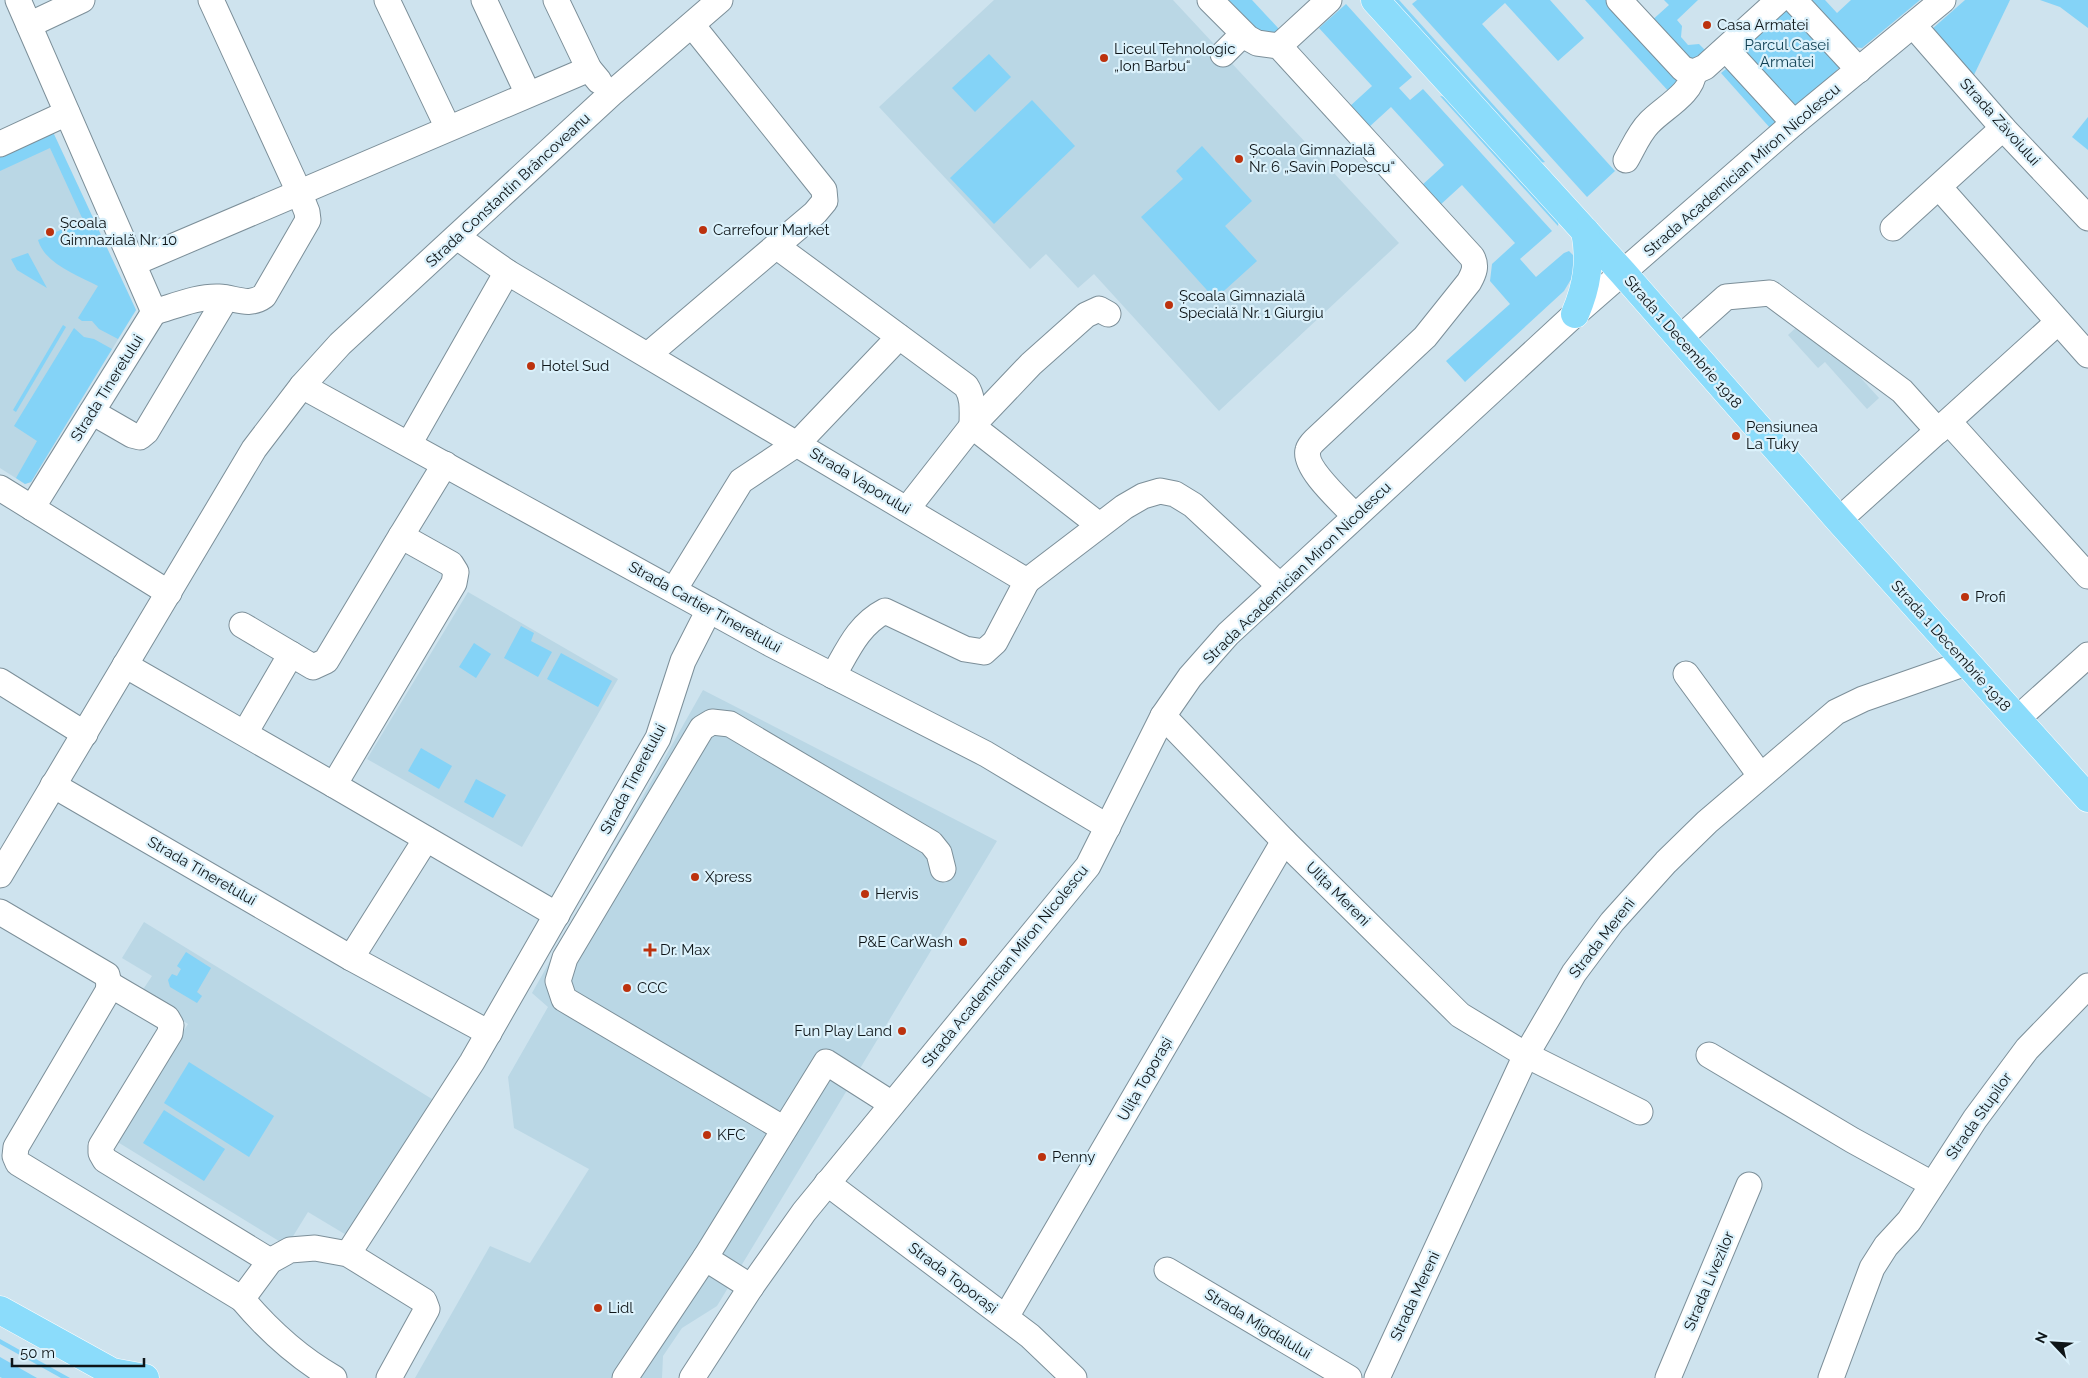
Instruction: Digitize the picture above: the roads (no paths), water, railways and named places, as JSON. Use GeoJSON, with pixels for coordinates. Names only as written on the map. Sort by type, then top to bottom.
{"type":"FeatureCollection","features":[{"type":"Feature","properties":{"kind":"main road","name":"Strada 1 Decembrie 1918"},"geometry":{"type":"LineString","coordinates":[[1375,0],[1623,272],[1839,520],[2088,798]]}},
{"type":"Feature","properties":{"kind":"main road"},"geometry":{"type":"LineString","coordinates":[[1575,314],[1588,274],[1589,248],[1585,231]]}},
{"type":"Feature","properties":{"kind":"main road"},"geometry":{"type":"LineString","coordinates":[[0,1310],[114,1375],[145,1378]]}},
{"type":"Feature","properties":{"kind":"street"},"geometry":{"type":"LineString","coordinates":[[18,0],[154,312],[204,298],[226,298],[249,303],[257,301],[264,296],[308,220],[299,192],[211,0]]}},
{"type":"Feature","properties":{"kind":"street"},"geometry":{"type":"LineString","coordinates":[[28,25],[82,0]]}},
{"type":"Feature","properties":{"kind":"street"},"geometry":{"type":"LineString","coordinates":[[387,0],[448,128]]}},
{"type":"Feature","properties":{"kind":"street"},"geometry":{"type":"LineString","coordinates":[[484,0],[528,94]]}},
{"type":"Feature","properties":{"kind":"street"},"geometry":{"type":"LineString","coordinates":[[556,0],[588,69],[611,94]]}},
{"type":"Feature","properties":{"kind":"street","name":"Strada Constantin Brâncoveanu"},"geometry":{"type":"LineString","coordinates":[[302,386],[340,344],[611,94],[720,0]]}},
{"type":"Feature","properties":{"kind":"street"},"geometry":{"type":"LineString","coordinates":[[1210,0],[1243,34],[1254,42],[1279,46],[1472,257],[1475,263],[1473,275],[1469,282],[1425,337],[1315,440],[1308,449],[1308,460],[1313,470],[1355,516]]}},
{"type":"Feature","properties":{"kind":"street"},"geometry":{"type":"LineString","coordinates":[[1279,46],[1329,0]]}},
{"type":"Feature","properties":{"kind":"street"},"geometry":{"type":"LineString","coordinates":[[1620,0],[1683,69],[1694,72],[1706,67],[1779,0]]}},
{"type":"Feature","properties":{"kind":"street"},"geometry":{"type":"LineString","coordinates":[[1794,0],[1859,70]]}},
{"type":"Feature","properties":{"kind":"street","name":"Strada Academician Miron Nicolescu"},"geometry":{"type":"LineString","coordinates":[[692,1378],[776,1250],[827,1183],[1088,866],[1163,716],[1176,695],[1208,655],[1355,516],[1575,314],[1794,123],[1943,0]]}},
{"type":"Feature","properties":{"kind":"street"},"geometry":{"type":"LineString","coordinates":[[649,354],[815,214],[825,201],[824,190],[692,25]]}},
{"type":"Feature","properties":{"kind":"street","name":"Strada Zăvoiului"},"geometry":{"type":"LineString","coordinates":[[1913,25],[2004,128],[2088,218]]}},
{"type":"Feature","properties":{"kind":"street"},"geometry":{"type":"LineString","coordinates":[[1224,54],[1243,34]]}},
{"type":"Feature","properties":{"kind":"street"},"geometry":{"type":"LineString","coordinates":[[1726,49],[1794,123]]}},
{"type":"Feature","properties":{"kind":"street"},"geometry":{"type":"LineString","coordinates":[[134,263],[588,69]]}},
{"type":"Feature","properties":{"kind":"street"},"geometry":{"type":"LineString","coordinates":[[1626,160],[1648,124],[1688,88],[1693,80],[1694,72]]}},
{"type":"Feature","properties":{"kind":"street"},"geometry":{"type":"LineString","coordinates":[[0,144],[68,113]]}},
{"type":"Feature","properties":{"kind":"street"},"geometry":{"type":"LineString","coordinates":[[1893,228],[2004,128]]}},
{"type":"Feature","properties":{"kind":"street"},"geometry":{"type":"LineString","coordinates":[[1939,187],[2088,355]]}},
{"type":"Feature","properties":{"kind":"street","name":"Strada Vaporului"},"geometry":{"type":"LineString","coordinates":[[457,238],[508,272],[649,354],[1027,581]]}},
{"type":"Feature","properties":{"kind":"street"},"geometry":{"type":"LineString","coordinates":[[776,246],[966,386],[971,394],[972,426]]}},
{"type":"Feature","properties":{"kind":"street"},"geometry":{"type":"LineString","coordinates":[[408,444],[508,272]]}},
{"type":"Feature","properties":{"kind":"street"},"geometry":{"type":"LineString","coordinates":[[1680,338],[1726,296],[1770,293],[1902,391],[1944,426],[2088,576]]}},
{"type":"Feature","properties":{"kind":"street"},"geometry":{"type":"LineString","coordinates":[[92,412],[132,435],[140,437],[146,432],[226,298]]}},
{"type":"Feature","properties":{"kind":"street"},"geometry":{"type":"LineString","coordinates":[[907,509],[972,426],[1032,364],[1086,315],[1099,309],[1108,314]]}},
{"type":"Feature","properties":{"kind":"street","name":"Strada Tineretului"},"geometry":{"type":"LineString","coordinates":[[32,508],[154,312]]}},
{"type":"Feature","properties":{"kind":"street"},"geometry":{"type":"LineString","coordinates":[[1839,520],[2058,322]]}},
{"type":"Feature","properties":{"kind":"street"},"geometry":{"type":"LineString","coordinates":[[674,590],[741,481],[798,444],[899,337]]}},
{"type":"Feature","properties":{"kind":"street"},"geometry":{"type":"LineString","coordinates":[[2,868],[85,734],[254,449],[302,386]]}},
{"type":"Feature","properties":{"kind":"street","name":"Strada Cartier Tineretului"},"geometry":{"type":"LineString","coordinates":[[302,386],[709,610],[986,754],[1108,827]]}},
{"type":"Feature","properties":{"kind":"street"},"geometry":{"type":"LineString","coordinates":[[972,426],[1099,525]]}},
{"type":"Feature","properties":{"kind":"street"},"geometry":{"type":"LineString","coordinates":[[242,625],[313,667],[326,661],[445,464]]}},
{"type":"Feature","properties":{"kind":"street"},"geometry":{"type":"LineString","coordinates":[[0,488],[169,593]]}},
{"type":"Feature","properties":{"kind":"street"},"geometry":{"type":"LineString","coordinates":[[834,676],[861,628],[873,617],[885,611],[965,649],[984,652],[995,642],[1027,581],[1099,525],[1143,496],[1160,491],[1175,494],[1193,505],[1280,586]]}},
{"type":"Feature","properties":{"kind":"street"},"geometry":{"type":"LineString","coordinates":[[334,785],[454,583],[456,572],[451,564],[401,536]]}},
{"type":"Feature","properties":{"kind":"street","name":"Strada Tineretului"},"geometry":{"type":"LineString","coordinates":[[348,1254],[489,1033],[658,738],[683,661],[709,610]]}},
{"type":"Feature","properties":{"kind":"street"},"geometry":{"type":"LineString","coordinates":[[244,733],[291,654]]}},
{"type":"Feature","properties":{"kind":"street"},"geometry":{"type":"LineString","coordinates":[[2017,719],[2088,654]]}},
{"type":"Feature","properties":{"kind":"street","name":"Strada Mereni"},"geometry":{"type":"LineString","coordinates":[[1377,1378],[1526,1055],[1574,973],[1612,922],[1666,862],[1760,775],[1836,712],[1848,705],[1966,663]]}},
{"type":"Feature","properties":{"kind":"street"},"geometry":{"type":"LineString","coordinates":[[125,665],[557,915]]}},
{"type":"Feature","properties":{"kind":"street"},"geometry":{"type":"LineString","coordinates":[[1686,674],[1760,775]]}},
{"type":"Feature","properties":{"kind":"street"},"geometry":{"type":"LineString","coordinates":[[0,681],[85,734]]}},
{"type":"Feature","properties":{"kind":"street","name":"Ulița Mereni"},"geometry":{"type":"LineString","coordinates":[[1163,716],[1284,841],[1460,1015],[1526,1055],[1640,1112]]}},
{"type":"Feature","properties":{"kind":"street"},"geometry":{"type":"LineString","coordinates":[[784,1129],[564,999],[558,981],[565,958],[702,728],[712,722],[730,724],[738,728],[931,843],[939,853],[943,869]]}},
{"type":"Feature","properties":{"kind":"street","name":"Strada Tineretului"},"geometry":{"type":"LineString","coordinates":[[53,785],[351,958],[489,1033]]}},
{"type":"Feature","properties":{"kind":"street"},"geometry":{"type":"LineString","coordinates":[[351,958],[426,839]]}},
{"type":"Feature","properties":{"kind":"street","name":"Ulița Toporași"},"geometry":{"type":"LineString","coordinates":[[1006,1317],[1284,841]]}},
{"type":"Feature","properties":{"kind":"street"},"geometry":{"type":"LineString","coordinates":[[0,912],[107,975],[109,984],[108,991],[16,1147],[15,1156],[18,1163],[242,1299],[266,1328],[294,1351],[334,1378]]}},
{"type":"Feature","properties":{"kind":"street"},"geometry":{"type":"LineString","coordinates":[[109,984],[166,1018],[171,1026],[170,1033],[101,1146],[101,1153],[105,1160],[270,1261]]}},
{"type":"Feature","properties":{"kind":"street","name":"Strada Stupilor"},"geometry":{"type":"LineString","coordinates":[[1831,1378],[1872,1268],[1880,1254],[1909,1221],[1975,1119],[2027,1049],[2088,986]]}},
{"type":"Feature","properties":{"kind":"street"},"geometry":{"type":"LineString","coordinates":[[1709,1056],[1852,1140],[1932,1184]]}},
{"type":"Feature","properties":{"kind":"street"},"geometry":{"type":"LineString","coordinates":[[625,1378],[705,1258],[826,1062],[892,1104]]}},
{"type":"Feature","properties":{"kind":"street","name":"Strada Toporași"},"geometry":{"type":"LineString","coordinates":[[827,1183],[1006,1317],[1043,1347],[1074,1378]]}},
{"type":"Feature","properties":{"kind":"street","name":"Strada Livezilor"},"geometry":{"type":"LineString","coordinates":[[1668,1378],[1749,1185]]}},
{"type":"Feature","properties":{"kind":"street"},"geometry":{"type":"LineString","coordinates":[[242,1299],[270,1261],[290,1250],[315,1248],[348,1254],[424,1301],[427,1309],[389,1378]]}},
{"type":"Feature","properties":{"kind":"street"},"geometry":{"type":"LineString","coordinates":[[705,1258],[751,1287]]}},
{"type":"Feature","properties":{"kind":"street","name":"Strada Migdalului"},"geometry":{"type":"LineString","coordinates":[[1167,1270],[1349,1378]]}},
{"type":"Feature","properties":{"kind":"place","name":"Casa Armatei"},"geometry":{"type":"Point","coordinates":[1707,25]}},
{"type":"Feature","properties":{"kind":"place","name":"Liceul Tehnologic „Ion Barbu“"},"geometry":{"type":"Point","coordinates":[1104,58]}},
{"type":"Feature","properties":{"kind":"place","name":"Școala Gimnazială Nr. 6 „Savin Popescu“"},"geometry":{"type":"Point","coordinates":[1239,159]}},
{"type":"Feature","properties":{"kind":"place","name":"Carrefour Market"},"geometry":{"type":"Point","coordinates":[703,230]}},
{"type":"Feature","properties":{"kind":"place","name":"Școala Gimnazială Nr. 10"},"geometry":{"type":"Point","coordinates":[50,232]}},
{"type":"Feature","properties":{"kind":"place","name":"Școala Gimnazială Specială Nr. 1 Giurgiu"},"geometry":{"type":"Point","coordinates":[1169,305]}},
{"type":"Feature","properties":{"kind":"place","name":"Hotel Sud"},"geometry":{"type":"Point","coordinates":[531,366]}},
{"type":"Feature","properties":{"kind":"place","name":"Pensiunea La Tuky"},"geometry":{"type":"Point","coordinates":[1736,436]}},
{"type":"Feature","properties":{"kind":"place","name":"Profi"},"geometry":{"type":"Point","coordinates":[1965,597]}},
{"type":"Feature","properties":{"kind":"place","name":"Xpress"},"geometry":{"type":"Point","coordinates":[695,877]}},
{"type":"Feature","properties":{"kind":"place","name":"Hervis"},"geometry":{"type":"Point","coordinates":[865,894]}},
{"type":"Feature","properties":{"kind":"place","name":"P&E CarWash"},"geometry":{"type":"Point","coordinates":[963,942]}},
{"type":"Feature","properties":{"kind":"place","name":"Dr. Max"},"geometry":{"type":"Point","coordinates":[650,950]}},
{"type":"Feature","properties":{"kind":"place","name":"CCC"},"geometry":{"type":"Point","coordinates":[627,988]}},
{"type":"Feature","properties":{"kind":"place","name":"Fun Play Land"},"geometry":{"type":"Point","coordinates":[902,1031]}},
{"type":"Feature","properties":{"kind":"place","name":"KFC"},"geometry":{"type":"Point","coordinates":[707,1135]}},
{"type":"Feature","properties":{"kind":"place","name":"Penny"},"geometry":{"type":"Point","coordinates":[1042,1157]}},
{"type":"Feature","properties":{"kind":"place","name":"Lidl"},"geometry":{"type":"Point","coordinates":[598,1308]}},
{"type":"Feature","properties":{"kind":"park label","name":"Parcul Casei Armatei"},"geometry":{"type":"Point","coordinates":[1787,54]}}]}
